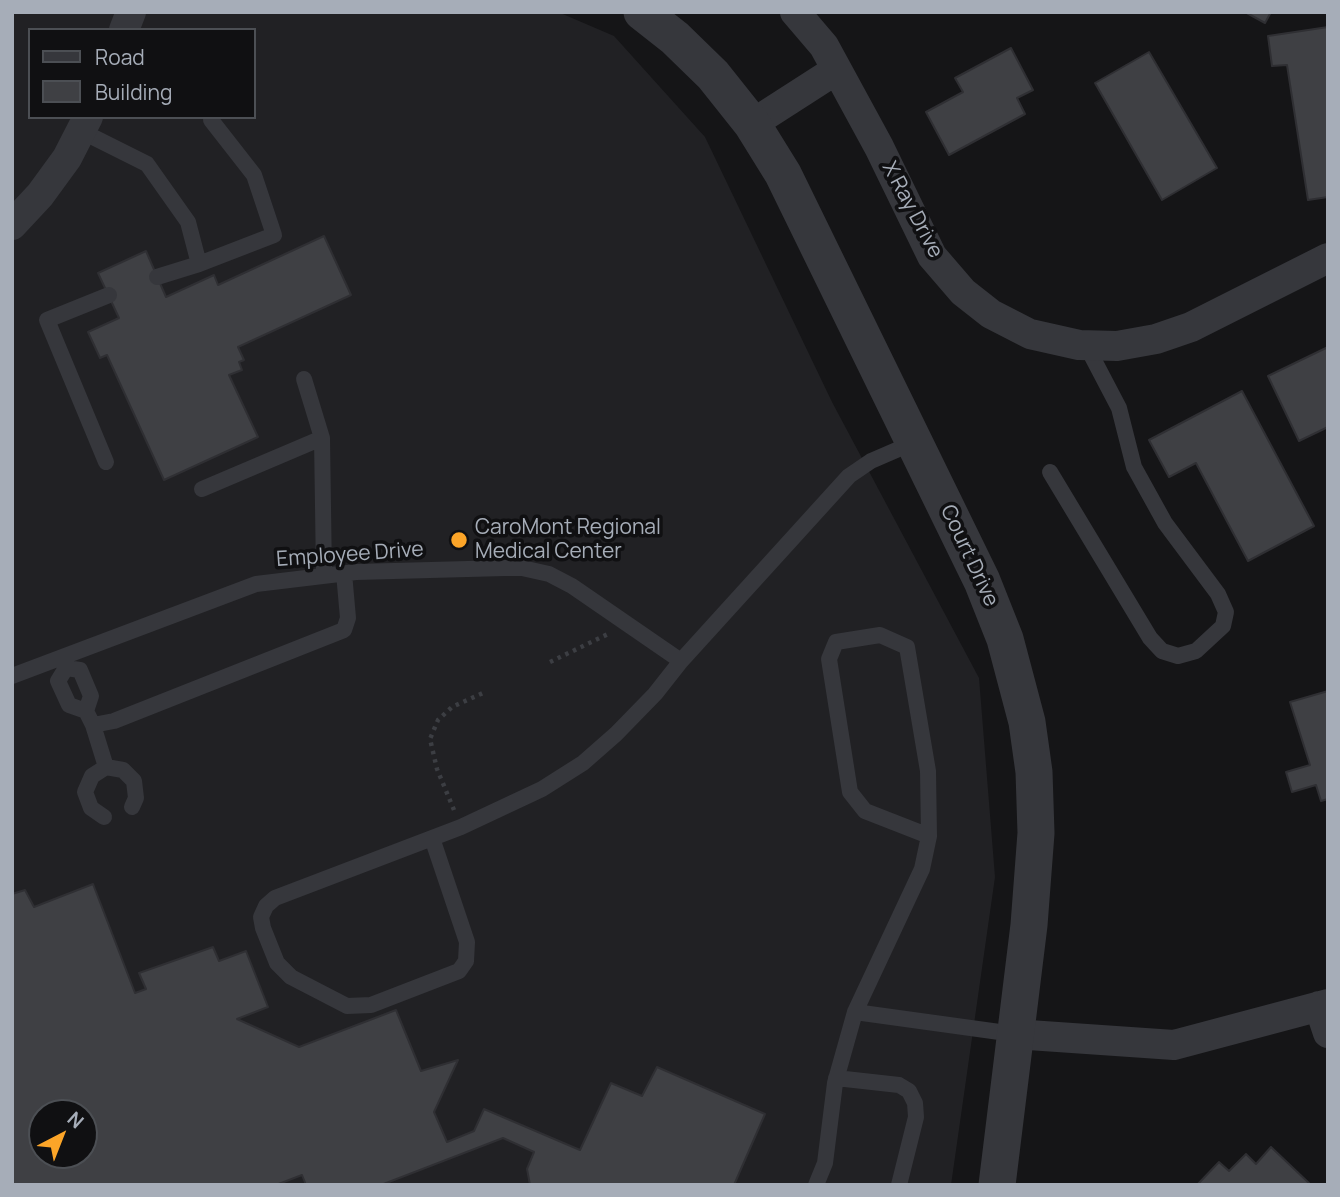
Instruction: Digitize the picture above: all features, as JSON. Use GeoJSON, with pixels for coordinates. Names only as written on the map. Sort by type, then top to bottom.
{"type":"FeatureCollection","features":[{"type":"Feature","properties":{"kind":"street","name":"Court Drive"},"geometry":{"type":"LineString","coordinates":[[642,12],[675,38],[713,75],[752,124],[783,174],[987,592],[1005,639],[1027,722],[1034,772],[1036,832],[1029,925],[997,1185]]}},
{"type":"Feature","properties":{"kind":"street","name":"X Ray Drive"},"geometry":{"type":"LineString","coordinates":[[795,12],[824,46],[879,147],[932,256],[963,292],[991,314],[1030,334],[1063,343],[1086,345],[1117,346],[1143,342],[1191,327],[1327,260]]}},
{"type":"Feature","properties":{"kind":"street"},"geometry":{"type":"LineString","coordinates":[[752,124],[836,70]]}},
{"type":"Feature","properties":{"kind":"street"},"geometry":{"type":"LineString","coordinates":[[12,225],[40,195],[67,158],[85,124]]}},
{"type":"Feature","properties":{"kind":"street"},"geometry":{"type":"LineString","coordinates":[[1014,1034],[1174,1045],[1325,1014]]}},
{"type":"Feature","properties":{"kind":"lane"},"geometry":{"type":"LineString","coordinates":[[158,277],[274,235],[254,176],[211,120]]}},
{"type":"Feature","properties":{"kind":"lane"},"geometry":{"type":"LineString","coordinates":[[85,124],[147,164],[188,222],[198,264]]}},
{"type":"Feature","properties":{"kind":"lane"},"geometry":{"type":"LineString","coordinates":[[106,462],[47,320],[109,295]]}},
{"type":"Feature","properties":{"kind":"lane"},"geometry":{"type":"LineString","coordinates":[[1050,472],[1150,638],[1162,651],[1178,656],[1196,651],[1223,626],[1226,611],[1217,594],[1165,523],[1134,467],[1119,408],[1086,345]]}},
{"type":"Feature","properties":{"kind":"lane"},"geometry":{"type":"LineString","coordinates":[[304,379],[322,438],[324,575]]}},
{"type":"Feature","properties":{"kind":"lane"},"geometry":{"type":"LineString","coordinates":[[202,489],[322,438]]}},
{"type":"Feature","properties":{"kind":"lane"},"geometry":{"type":"LineString","coordinates":[[432,838],[467,942],[466,961],[459,971],[371,1006],[347,1006],[290,977],[278,963],[262,928],[261,917],[266,906],[275,898],[432,838],[461,827],[542,789],[583,763],[655,694],[856,469],[915,442]]}},
{"type":"Feature","properties":{"kind":"lane","name":"Employee Drive"},"geometry":{"type":"LineString","coordinates":[[12,676],[63,663],[256,584],[344,573],[522,568],[550,574],[572,586],[681,662]]}},
{"type":"Feature","properties":{"kind":"lane"},"geometry":{"type":"LineString","coordinates":[[106,767],[90,718],[91,696],[80,670],[63,663],[58,681],[69,705],[90,718],[114,721],[344,630],[348,618],[344,573]]}},
{"type":"Feature","properties":{"kind":"lane"},"geometry":{"type":"LineString","coordinates":[[816,1185],[825,1163],[836,1078],[855,1012],[922,869],[929,836],[928,771],[907,647],[880,635],[836,642],[829,659],[850,792],[865,811],[929,836]]}},
{"type":"Feature","properties":{"kind":"lane"},"geometry":{"type":"LineString","coordinates":[[104,817],[90,808],[85,792],[92,776],[106,767],[123,770],[134,781],[136,798],[132,807]]}},
{"type":"Feature","properties":{"kind":"lane"},"geometry":{"type":"LineString","coordinates":[[855,1012],[1014,1034]]}},
{"type":"Feature","properties":{"kind":"lane"},"geometry":{"type":"LineString","coordinates":[[836,1078],[899,1084],[909,1091],[915,1103],[916,1117],[899,1185]]}},
{"type":"Feature","properties":{"kind":"path"},"geometry":{"type":"LineString","coordinates":[[550,662],[628,624]]}},
{"type":"Feature","properties":{"kind":"path"},"geometry":{"type":"LineString","coordinates":[[461,827],[437,769],[430,739],[438,720],[452,707],[483,693]]}},
{"type":"Feature","properties":{"kind":"shaded area","name":"CaroMont Regional Medical Center"},"geometry":{"type":"Polygon","coordinates":[[[12,12],[558,12],[614,36],[705,137],[832,402],[979,678],[995,877],[951,1185],[12,1185],[12,12]]]}},
{"type":"Feature","properties":{"kind":"building"},"geometry":{"type":"Polygon","coordinates":[[[1245,12],[1271,12],[1265,23],[1245,12]]]}},
{"type":"Feature","properties":{"kind":"building"},"geometry":{"type":"Polygon","coordinates":[[[1328,27],[1328,197],[1308,200],[1287,65],[1272,66],[1268,36],[1328,27]]]}},
{"type":"Feature","properties":{"kind":"building"},"geometry":{"type":"Polygon","coordinates":[[[1011,48],[1033,90],[1017,98],[1025,114],[949,155],[926,112],[963,92],[955,78],[1011,48]]]}},
{"type":"Feature","properties":{"kind":"building"},"geometry":{"type":"Polygon","coordinates":[[[1149,52],[1217,168],[1162,200],[1095,83],[1149,52]]]}},
{"type":"Feature","properties":{"kind":"building"},"geometry":{"type":"Polygon","coordinates":[[[324,236],[351,295],[238,347],[244,360],[239,362],[242,370],[229,375],[258,437],[164,480],[107,355],[100,358],[88,332],[119,318],[98,273],[146,251],[166,297],[214,275],[218,285],[324,236]]]}},
{"type":"Feature","properties":{"kind":"building"},"geometry":{"type":"Polygon","coordinates":[[[1328,347],[1328,427],[1299,441],[1268,376],[1328,347]]]}},
{"type":"Feature","properties":{"kind":"building"},"geometry":{"type":"Polygon","coordinates":[[[1242,391],[1314,526],[1248,561],[1196,463],[1169,477],[1149,440],[1242,391]]]}},
{"type":"Feature","properties":{"kind":"building"},"geometry":{"type":"Polygon","coordinates":[[[1328,691],[1328,799],[1321,801],[1316,785],[1292,792],[1286,772],[1310,765],[1290,702],[1328,691]]]}},
{"type":"Feature","properties":{"kind":"building"},"geometry":{"type":"Polygon","coordinates":[[[93,884],[135,993],[146,989],[139,973],[213,947],[219,961],[246,951],[268,1007],[237,1019],[299,1047],[396,1010],[421,1071],[458,1060],[434,1112],[447,1142],[474,1131],[484,1109],[580,1150],[611,1083],[642,1096],[657,1067],[765,1114],[734,1185],[530,1185],[527,1169],[534,1152],[503,1138],[381,1185],[306,1185],[302,1175],[276,1185],[12,1185],[12,894],[25,890],[34,907],[93,884]]]}},
{"type":"Feature","properties":{"kind":"building"},"geometry":{"type":"Polygon","coordinates":[[[1271,1147],[1311,1185],[1197,1185],[1219,1162],[1229,1171],[1246,1154],[1256,1164],[1271,1147]]]}},
{"type":"Feature","properties":{"kind":"place","name":"CaroMont Regional Medical Center"},"geometry":{"type":"Point","coordinates":[459,540]}}]}
